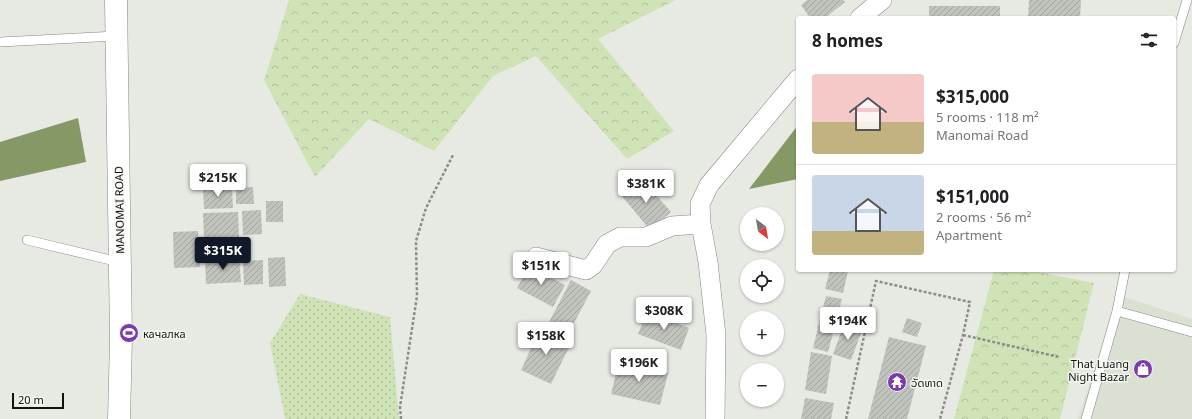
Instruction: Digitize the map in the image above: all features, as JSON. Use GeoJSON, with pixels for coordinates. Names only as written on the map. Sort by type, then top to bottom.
{"type":"FeatureCollection","features":[{"type":"Feature","properties":{"kind":"street","name":"MANOMAI ROAD"},"geometry":{"type":"LineString","coordinates":[[116,0],[121,338],[119,419]]}},
{"type":"Feature","properties":{"kind":"street"},"geometry":{"type":"LineString","coordinates":[[862,16],[882,0]]}},
{"type":"Feature","properties":{"kind":"street"},"geometry":{"type":"LineString","coordinates":[[715,419],[716,336],[708,262],[701,224],[700,204],[709,185],[796,81]]}},
{"type":"Feature","properties":{"kind":"street"},"geometry":{"type":"LineString","coordinates":[[536,257],[586,270],[593,265],[607,244],[620,237],[646,237],[672,226],[701,224]]}},
{"type":"Feature","properties":{"kind":"lane"},"geometry":{"type":"LineString","coordinates":[[1176,36],[1186,0]]}},
{"type":"Feature","properties":{"kind":"lane"},"geometry":{"type":"LineString","coordinates":[[0,42],[116,36]]}},
{"type":"Feature","properties":{"kind":"lane"},"geometry":{"type":"LineString","coordinates":[[27,240],[119,262]]}},
{"type":"Feature","properties":{"kind":"lane"},"geometry":{"type":"LineString","coordinates":[[1086,419],[1117,311],[1125,272]]}},
{"type":"Feature","properties":{"kind":"lane"},"geometry":{"type":"LineString","coordinates":[[1117,311],[1192,332]]}},
{"type":"Feature","properties":{"kind":"path"},"geometry":{"type":"LineString","coordinates":[[400,419],[400,407],[417,296],[416,241],[426,208],[453,155]]}},
{"type":"Feature","properties":{"kind":"path"},"geometry":{"type":"LineString","coordinates":[[846,419],[876,281],[970,302],[964,335],[940,419]]}},
{"type":"Feature","properties":{"kind":"path"},"geometry":{"type":"LineString","coordinates":[[964,335],[1060,357]]}},
{"type":"Feature","properties":{"kind":"shaded area"},"geometry":{"type":"Polygon","coordinates":[[[78,118],[86,162],[0,181],[0,142],[78,118]]]}},
{"type":"Feature","properties":{"kind":"shaded area"},"geometry":{"type":"Polygon","coordinates":[[[796,128],[796,179],[749,189],[796,128]]]}},
{"type":"Feature","properties":{"kind":"shaded area"},"geometry":{"type":"Polygon","coordinates":[[[246,238],[246,252],[213,254],[212,241],[246,238]]]}},
{"type":"Feature","properties":{"kind":"shaded area","name":"That Luang Night Bazar"},"geometry":{"type":"Polygon","coordinates":[[[1118,295],[1192,319],[1192,419],[1078,419],[1118,295]]]}},
{"type":"Feature","properties":{"kind":"green space"},"geometry":{"type":"Polygon","coordinates":[[[289,0],[676,0],[598,39],[674,131],[627,159],[536,56],[493,76],[434,151],[369,119],[315,177],[264,80],[289,0]]]}},
{"type":"Feature","properties":{"kind":"green space"},"geometry":{"type":"Polygon","coordinates":[[[993,272],[1038,272],[1094,283],[1060,419],[954,419],[993,272]]]}},
{"type":"Feature","properties":{"kind":"green space"},"geometry":{"type":"Polygon","coordinates":[[[300,294],[390,317],[399,419],[285,419],[270,343],[300,294]]]}},
{"type":"Feature","properties":{"kind":"building"},"geometry":{"type":"Polygon","coordinates":[[[807,0],[843,0],[845,2],[828,16],[809,16],[801,5],[807,0]]]}},
{"type":"Feature","properties":{"kind":"building"},"geometry":{"type":"Polygon","coordinates":[[[1029,0],[1081,0],[1080,16],[1028,16],[1029,0]]]}},
{"type":"Feature","properties":{"kind":"building"},"geometry":{"type":"Polygon","coordinates":[[[929,6],[1000,6],[1000,16],[929,16],[929,6]]]}},
{"type":"Feature","properties":{"kind":"building"},"geometry":{"type":"Polygon","coordinates":[[[641,178],[671,212],[650,230],[621,195],[641,178]]]}},
{"type":"Feature","properties":{"kind":"building"},"geometry":{"type":"Polygon","coordinates":[[[232,187],[233,208],[204,209],[203,188],[232,187]]]}},
{"type":"Feature","properties":{"kind":"building"},"geometry":{"type":"Polygon","coordinates":[[[253,187],[254,204],[236,204],[236,188],[253,187]]]}},
{"type":"Feature","properties":{"kind":"building"},"geometry":{"type":"Polygon","coordinates":[[[266,201],[283,201],[283,222],[266,222],[266,201]]]}},
{"type":"Feature","properties":{"kind":"building"},"geometry":{"type":"Polygon","coordinates":[[[261,210],[262,234],[243,235],[242,211],[261,210]]]}},
{"type":"Feature","properties":{"kind":"building"},"geometry":{"type":"Polygon","coordinates":[[[238,212],[239,237],[204,238],[203,213],[238,212]]]}},
{"type":"Feature","properties":{"kind":"building"},"geometry":{"type":"Polygon","coordinates":[[[198,231],[200,267],[174,268],[173,232],[198,231]]]}},
{"type":"Feature","properties":{"kind":"building"},"geometry":{"type":"Polygon","coordinates":[[[239,257],[241,282],[206,284],[205,259],[239,257]]]}},
{"type":"Feature","properties":{"kind":"building"},"geometry":{"type":"Polygon","coordinates":[[[285,257],[286,286],[269,287],[268,258],[285,257]]]}},
{"type":"Feature","properties":{"kind":"building"},"geometry":{"type":"Polygon","coordinates":[[[263,260],[263,284],[244,285],[243,261],[263,260]]]}},
{"type":"Feature","properties":{"kind":"building"},"geometry":{"type":"Polygon","coordinates":[[[529,266],[565,285],[553,307],[517,288],[529,266]]]}},
{"type":"Feature","properties":{"kind":"building"},"geometry":{"type":"Polygon","coordinates":[[[829,272],[848,272],[843,293],[825,289],[829,272]]]}},
{"type":"Feature","properties":{"kind":"building"},"geometry":{"type":"Polygon","coordinates":[[[571,280],[591,291],[566,338],[546,328],[571,280]]]}},
{"type":"Feature","properties":{"kind":"building"},"geometry":{"type":"Polygon","coordinates":[[[826,296],[842,299],[828,352],[813,348],[826,296]]]}},
{"type":"Feature","properties":{"kind":"building"},"geometry":{"type":"Polygon","coordinates":[[[647,312],[689,328],[681,350],[638,334],[647,312]]]}},
{"type":"Feature","properties":{"kind":"building"},"geometry":{"type":"Polygon","coordinates":[[[907,318],[922,323],[917,337],[902,332],[907,318]]]}},
{"type":"Feature","properties":{"kind":"building"},"geometry":{"type":"Polygon","coordinates":[[[845,322],[863,328],[851,360],[833,354],[845,322]]]}},
{"type":"Feature","properties":{"kind":"building"},"geometry":{"type":"Polygon","coordinates":[[[540,329],[571,343],[551,384],[521,370],[540,329]]]}},
{"type":"Feature","properties":{"kind":"building","name":"ວັດທາດ"},"geometry":{"type":"Polygon","coordinates":[[[889,337],[926,346],[907,419],[868,419],[889,337]]]}},
{"type":"Feature","properties":{"kind":"building"},"geometry":{"type":"Polygon","coordinates":[[[811,352],[832,356],[826,394],[805,390],[811,352]]]}},
{"type":"Feature","properties":{"kind":"building"},"geometry":{"type":"Polygon","coordinates":[[[619,361],[668,373],[660,405],[611,394],[619,361]]]}},
{"type":"Feature","properties":{"kind":"building"},"geometry":{"type":"Polygon","coordinates":[[[805,398],[834,403],[831,419],[801,419],[805,398]]]}},
{"type":"Feature","properties":{"kind":"place","name":"качалка"},"geometry":{"type":"Point","coordinates":[129,333]}},
{"type":"Feature","properties":{"kind":"place","name":"That Luang Night Bazar"},"geometry":{"type":"Point","coordinates":[1143,369]}},
{"type":"Feature","properties":{"kind":"place","name":"ວັດທາດ"},"geometry":{"type":"Point","coordinates":[897,382]}}]}
